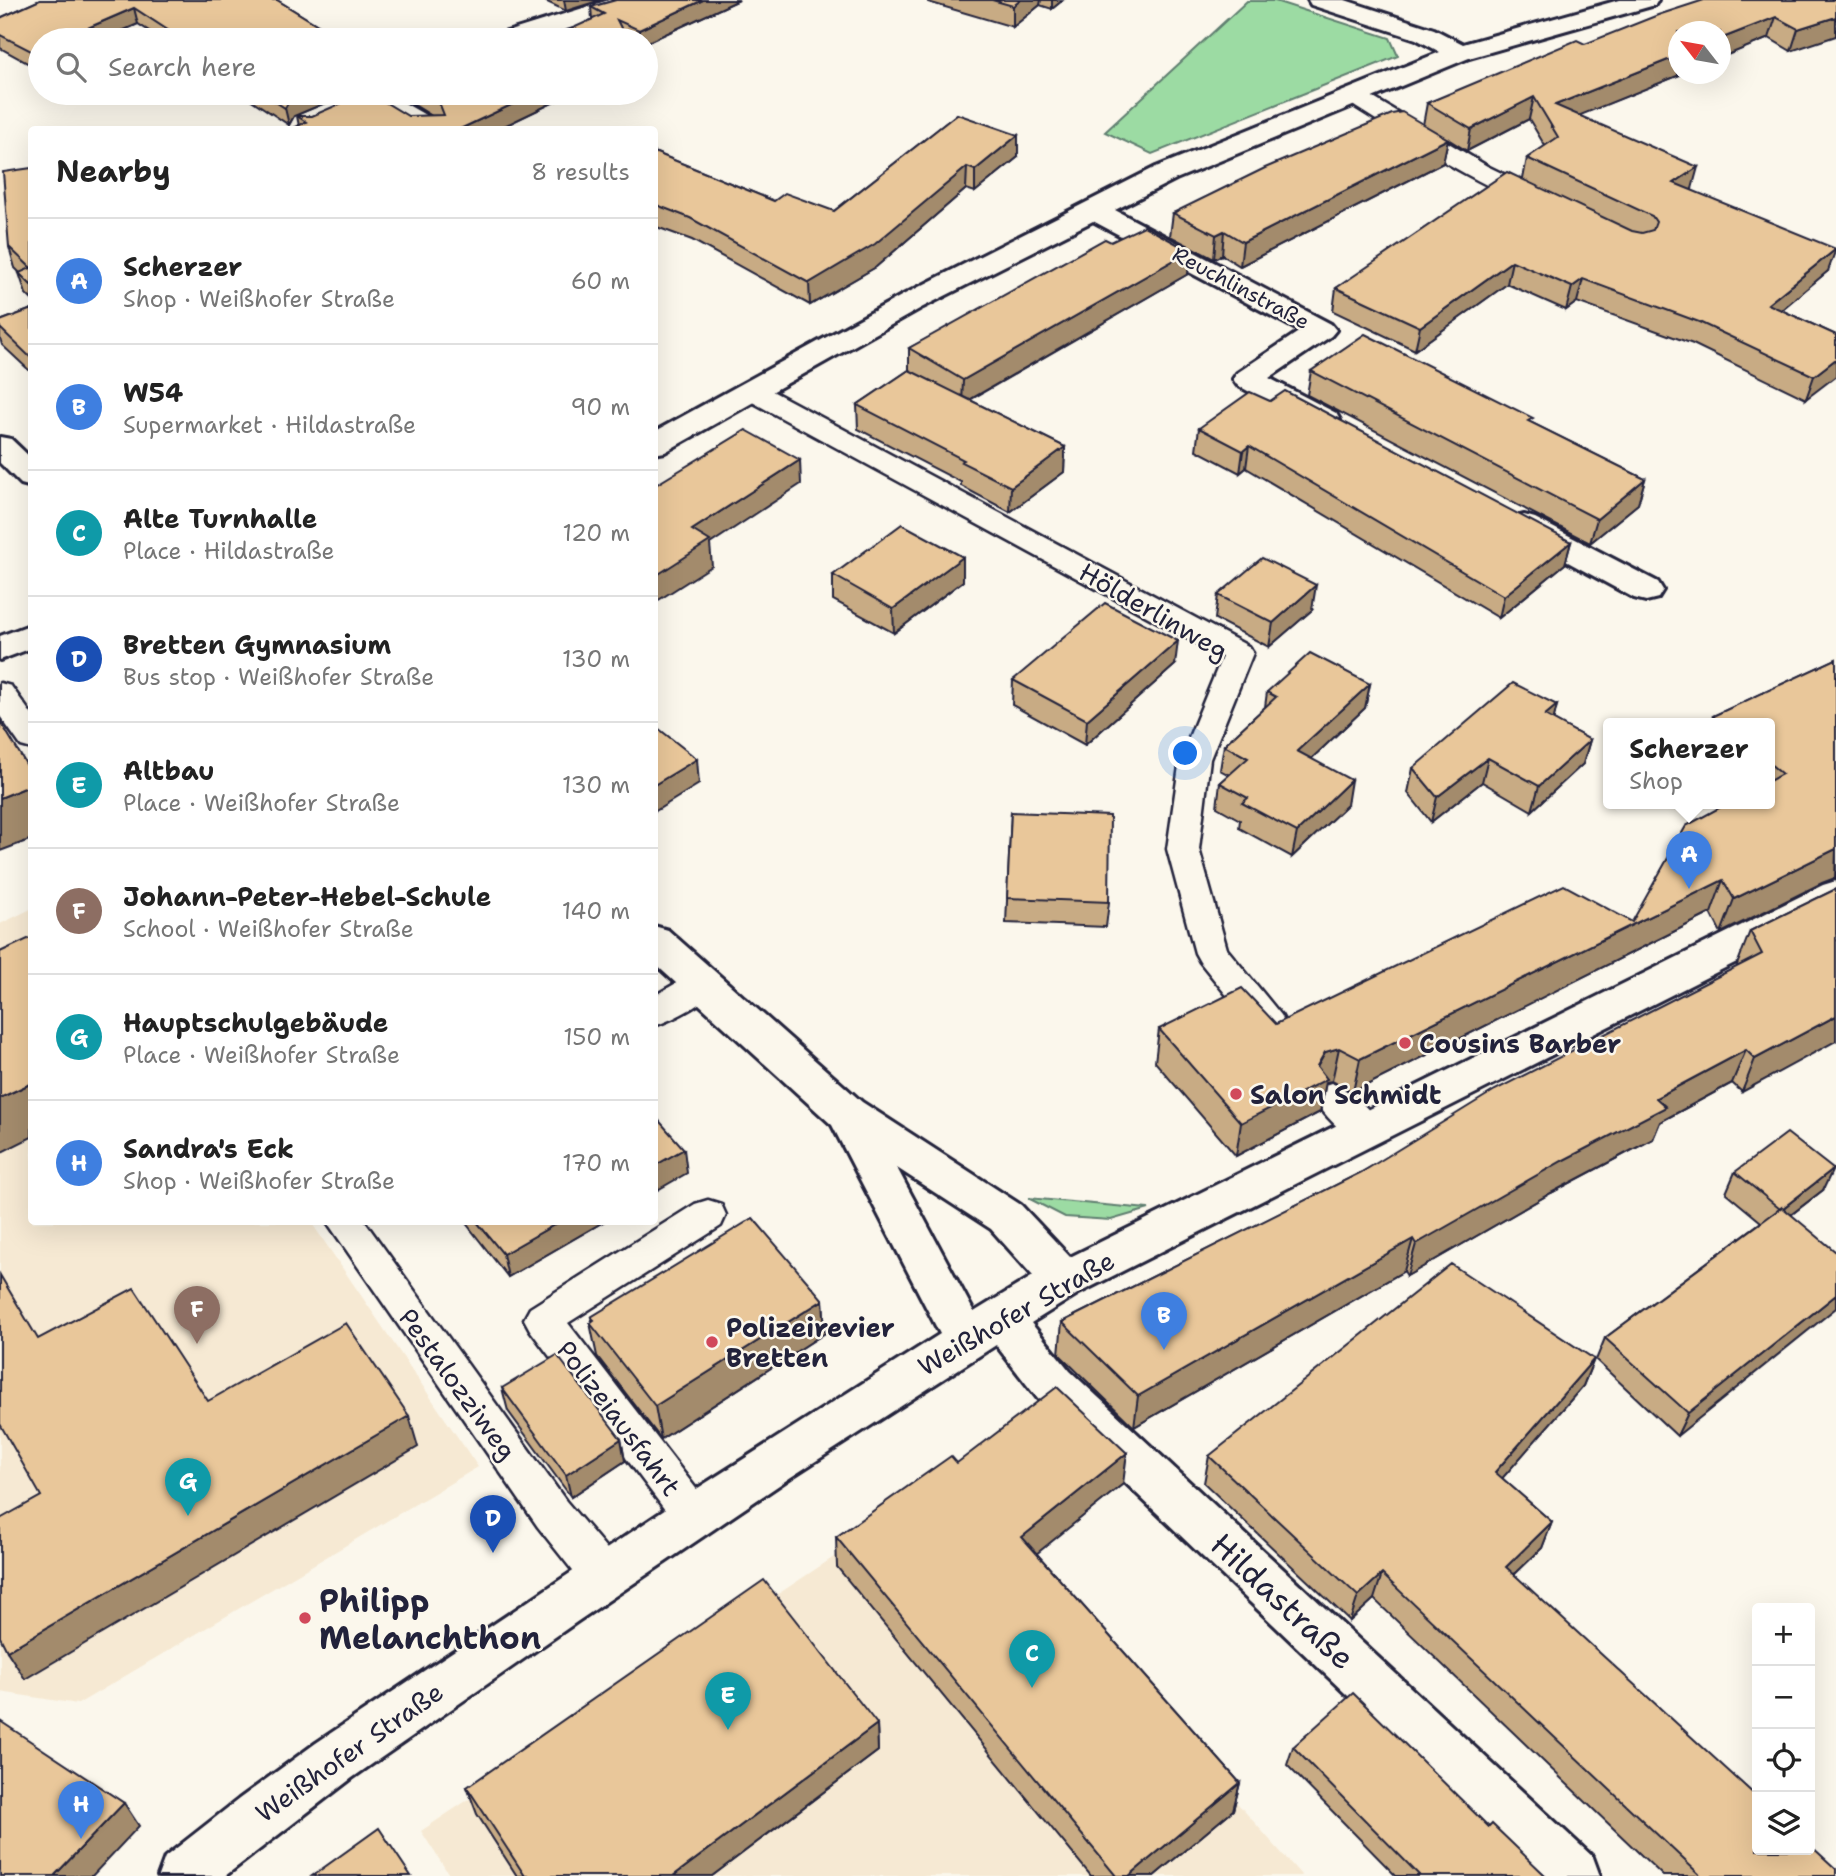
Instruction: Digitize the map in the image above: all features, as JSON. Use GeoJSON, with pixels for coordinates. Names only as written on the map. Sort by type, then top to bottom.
{"type":"FeatureCollection","features":[{"type":"Feature","properties":{"kind":"street"},"geometry":{"type":"LineString","coordinates":[[547,28],[635,0]]}},
{"type":"Feature","properties":{"kind":"street"},"geometry":{"type":"LineString","coordinates":[[1320,0],[1425,34],[1460,53]]}},
{"type":"Feature","properties":{"kind":"street"},"geometry":{"type":"LineString","coordinates":[[658,443],[913,301],[1166,173],[1460,53],[1646,0]]}},
{"type":"Feature","properties":{"kind":"street"},"geometry":{"type":"LineString","coordinates":[[382,105],[424,126]]}},
{"type":"Feature","properties":{"kind":"street","name":"Reuchlinstraße"},"geometry":{"type":"LineString","coordinates":[[1092,209],[1321,330],[1248,379],[1344,430]]}},
{"type":"Feature","properties":{"kind":"street"},"geometry":{"type":"LineString","coordinates":[[0,446],[28,473]]}},
{"type":"Feature","properties":{"kind":"street"},"geometry":{"type":"LineString","coordinates":[[1501,513],[1646,590]]}},
{"type":"Feature","properties":{"kind":"street"},"geometry":{"type":"LineString","coordinates":[[0,649],[28,637]]}},
{"type":"Feature","properties":{"kind":"street","name":"Weißhofer Straße"},"geometry":{"type":"LineString","coordinates":[[184,1876],[239,1829],[297,1786],[603,1576],[983,1329],[1064,1280],[1836,895]]}},
{"type":"Feature","properties":{"kind":"street"},"geometry":{"type":"LineString","coordinates":[[658,944],[847,1114],[1006,1217],[1064,1280]]}},
{"type":"Feature","properties":{"kind":"street","name":"Hildastraße"},"geometry":{"type":"LineString","coordinates":[[847,1114],[946,1298],[1054,1385],[1574,1876]]}},
{"type":"Feature","properties":{"kind":"lane"},"geometry":{"type":"LineString","coordinates":[[1354,96],[1479,171],[1551,206]]}},
{"type":"Feature","properties":{"kind":"lane","name":"Hölderlinweg"},"geometry":{"type":"LineString","coordinates":[[752,391],[1237,653],[1195,759],[1183,849],[1212,953],[1273,1028]]}},
{"type":"Feature","properties":{"kind":"lane"},"geometry":{"type":"LineString","coordinates":[[0,693],[28,733]]}},
{"type":"Feature","properties":{"kind":"lane"},"geometry":{"type":"LineString","coordinates":[[658,1011],[704,984]]}},
{"type":"Feature","properties":{"kind":"lane"},"geometry":{"type":"LineString","coordinates":[[1331,1097],[1364,1129]]}},
{"type":"Feature","properties":{"kind":"lane","name":"Polizeiausfahrt"},"geometry":{"type":"LineString","coordinates":[[694,1517],[543,1319],[708,1215]]}},
{"type":"Feature","properties":{"kind":"lane","name":"Pestalozziweg"},"geometry":{"type":"LineString","coordinates":[[347,1225],[552,1514],[603,1576]]}},
{"type":"Feature","properties":{"kind":"shaded area"},"geometry":{"type":"Polygon","coordinates":[[[28,910],[28,1225],[313,1225],[478,1467],[78,1704],[0,1692],[0,924],[28,910]]]}},
{"type":"Feature","properties":{"kind":"shaded area"},"geometry":{"type":"Polygon","coordinates":[[[950,1480],[1302,1876],[450,1876],[421,1831],[950,1480]]]}},
{"type":"Feature","properties":{"kind":"green space"},"geometry":{"type":"Polygon","coordinates":[[[1247,1],[1275,1],[1390,38],[1398,56],[1152,154],[1105,132],[1247,1]]]}},
{"type":"Feature","properties":{"kind":"green space"},"geometry":{"type":"Polygon","coordinates":[[[1028,1198],[1149,1209],[1111,1220],[1065,1217],[1028,1198]]]}},
{"type":"Feature","properties":{"kind":"building"},"geometry":{"type":"Polygon","coordinates":[[[40,0],[277,0],[322,28],[165,28],[134,8],[88,28],[28,28],[28,49],[0,35],[0,18],[40,0]]]}},
{"type":"Feature","properties":{"kind":"building"},"geometry":{"type":"Polygon","coordinates":[[[616,0],[703,0],[643,28],[635,28],[617,20],[621,28],[573,28],[604,14],[591,7],[616,0]]]}},
{"type":"Feature","properties":{"kind":"building"},"geometry":{"type":"Polygon","coordinates":[[[992,0],[1021,0],[1013,6],[992,0]]]}},
{"type":"Feature","properties":{"kind":"building"},"geometry":{"type":"Polygon","coordinates":[[[1704,0],[1836,0],[1836,17],[1798,29],[1776,17],[1731,35],[1731,21],[1668,21],[1668,60],[1555,105],[1698,167],[1674,183],[1836,249],[1768,304],[1836,335],[1836,359],[1814,376],[1699,322],[1583,279],[1572,287],[1512,261],[1420,327],[1336,288],[1507,172],[1632,231],[1642,233],[1653,230],[1656,222],[1652,216],[1527,158],[1558,137],[1534,97],[1471,129],[1427,103],[1577,40],[1585,44],[1704,0]]]}},
{"type":"Feature","properties":{"kind":"building"},"geometry":{"type":"Polygon","coordinates":[[[337,105],[390,105],[408,116],[444,115],[440,105],[511,105],[466,126],[298,126],[306,122],[297,116],[312,116],[337,105]]]}},
{"type":"Feature","properties":{"kind":"building"},"geometry":{"type":"Polygon","coordinates":[[[1402,112],[1448,139],[1243,242],[1224,231],[1216,235],[1173,213],[1265,168],[1402,112]]]}},
{"type":"Feature","properties":{"kind":"building"},"geometry":{"type":"Polygon","coordinates":[[[957,114],[1018,135],[975,170],[967,167],[875,244],[809,283],[690,218],[658,206],[658,154],[774,201],[785,193],[834,211],[957,114]]]}},
{"type":"Feature","properties":{"kind":"building"},"geometry":{"type":"Polygon","coordinates":[[[28,169],[28,265],[9,247],[3,172],[28,169]]]}},
{"type":"Feature","properties":{"kind":"building"},"geometry":{"type":"Polygon","coordinates":[[[1144,226],[1190,251],[963,380],[909,348],[1105,239],[1111,242],[1144,226]]]}},
{"type":"Feature","properties":{"kind":"building"},"geometry":{"type":"Polygon","coordinates":[[[28,269],[28,282],[19,273],[28,269]]]}},
{"type":"Feature","properties":{"kind":"building"},"geometry":{"type":"Polygon","coordinates":[[[28,310],[28,355],[0,328],[0,321],[28,310]]]}},
{"type":"Feature","properties":{"kind":"building"},"geometry":{"type":"Polygon","coordinates":[[[1365,334],[1533,418],[1528,421],[1645,479],[1597,519],[1311,371],[1365,334]]]}},
{"type":"Feature","properties":{"kind":"building"},"geometry":{"type":"Polygon","coordinates":[[[909,370],[1065,447],[1011,487],[857,405],[909,370]]]}},
{"type":"Feature","properties":{"kind":"building"},"geometry":{"type":"Polygon","coordinates":[[[1285,391],[1571,542],[1504,596],[1249,446],[1243,451],[1199,428],[1250,392],[1270,401],[1285,391]]]}},
{"type":"Feature","properties":{"kind":"building"},"geometry":{"type":"Polygon","coordinates":[[[746,430],[800,460],[692,530],[710,541],[658,574],[658,484],[746,430]]]}},
{"type":"Feature","properties":{"kind":"building"},"geometry":{"type":"Polygon","coordinates":[[[902,524],[963,557],[893,609],[833,575],[902,524]]]}},
{"type":"Feature","properties":{"kind":"building"},"geometry":{"type":"Polygon","coordinates":[[[1262,558],[1316,585],[1273,623],[1218,595],[1262,558]]]}},
{"type":"Feature","properties":{"kind":"building"},"geometry":{"type":"Polygon","coordinates":[[[1105,603],[1178,641],[1087,720],[1013,680],[1105,603]]]}},
{"type":"Feature","properties":{"kind":"building"},"geometry":{"type":"Polygon","coordinates":[[[1310,653],[1370,684],[1297,751],[1351,780],[1297,832],[1242,803],[1248,798],[1220,783],[1248,758],[1224,745],[1276,697],[1267,692],[1310,653]]]}},
{"type":"Feature","properties":{"kind":"building"},"geometry":{"type":"Polygon","coordinates":[[[1836,659],[1836,849],[1734,899],[1723,880],[1360,1059],[1339,1048],[1325,1052],[1317,1066],[1327,1079],[1241,1123],[1159,1029],[1242,988],[1276,1024],[1564,885],[1632,922],[1686,826],[1717,809],[1775,809],[1775,778],[1782,774],[1775,768],[1775,718],[1713,716],[1836,659]]]}},
{"type":"Feature","properties":{"kind":"building"},"geometry":{"type":"Polygon","coordinates":[[[1513,683],[1557,705],[1545,715],[1590,740],[1539,786],[1488,758],[1437,797],[1413,768],[1513,683]]]}},
{"type":"Feature","properties":{"kind":"building"},"geometry":{"type":"Polygon","coordinates":[[[0,721],[28,767],[28,787],[0,798],[0,721]]]}},
{"type":"Feature","properties":{"kind":"building"},"geometry":{"type":"Polygon","coordinates":[[[658,728],[697,759],[658,783],[658,728]]]}},
{"type":"Feature","properties":{"kind":"building"},"geometry":{"type":"Polygon","coordinates":[[[1011,812],[1110,816],[1109,902],[1007,898],[1011,812]]]}},
{"type":"Feature","properties":{"kind":"building"},"geometry":{"type":"Polygon","coordinates":[[[1836,889],[1836,1016],[1755,1059],[1746,1050],[1656,1098],[1666,1107],[1562,1161],[1416,1244],[1413,1239],[1138,1396],[1062,1322],[1362,1172],[1495,1090],[1762,954],[1750,931],[1836,889]]]}},
{"type":"Feature","properties":{"kind":"building"},"geometry":{"type":"Polygon","coordinates":[[[28,939],[28,1085],[0,1098],[0,952],[28,939]]]}},
{"type":"Feature","properties":{"kind":"building"},"geometry":{"type":"Polygon","coordinates":[[[658,1120],[684,1149],[658,1164],[658,1120]]]}},
{"type":"Feature","properties":{"kind":"building"},"geometry":{"type":"Polygon","coordinates":[[[1787,1133],[1833,1169],[1780,1209],[1735,1172],[1787,1133]]]}},
{"type":"Feature","properties":{"kind":"building"},"geometry":{"type":"Polygon","coordinates":[[[1782,1207],[1836,1252],[1836,1295],[1688,1413],[1605,1338],[1782,1207]]]}},
{"type":"Feature","properties":{"kind":"building","name":"Polizeirevier Bretten"},"geometry":{"type":"Polygon","coordinates":[[[753,1218],[823,1300],[655,1406],[590,1323],[594,1320],[591,1317],[753,1218]]]}},
{"type":"Feature","properties":{"kind":"building"},"geometry":{"type":"Polygon","coordinates":[[[479,1225],[554,1225],[503,1254],[479,1225]]]}},
{"type":"Feature","properties":{"kind":"building"},"geometry":{"type":"Polygon","coordinates":[[[1451,1264],[1594,1359],[1495,1472],[1552,1522],[1506,1567],[1752,1792],[1752,1855],[1815,1855],[1815,1850],[1836,1869],[1836,1876],[1701,1876],[1382,1574],[1358,1596],[1209,1456],[1451,1264]]]}},
{"type":"Feature","properties":{"kind":"building"},"geometry":{"type":"Polygon","coordinates":[[[0,1275],[38,1339],[134,1288],[208,1401],[346,1323],[409,1416],[7,1651],[0,1637],[0,1519],[41,1496],[0,1424],[0,1275]]]}},
{"type":"Feature","properties":{"kind":"building"},"geometry":{"type":"Polygon","coordinates":[[[557,1355],[621,1439],[566,1475],[502,1388],[557,1355]]]}},
{"type":"Feature","properties":{"kind":"building"},"geometry":{"type":"Polygon","coordinates":[[[1057,1387],[1127,1453],[1022,1537],[1240,1783],[1129,1876],[1116,1876],[836,1537],[951,1456],[957,1463],[1057,1387]]]}},
{"type":"Feature","properties":{"kind":"building"},"geometry":{"type":"Polygon","coordinates":[[[764,1580],[877,1724],[673,1876],[525,1876],[467,1787],[764,1580]]]}},
{"type":"Feature","properties":{"kind":"building"},"geometry":{"type":"Polygon","coordinates":[[[1353,1693],[1489,1827],[1492,1824],[1546,1876],[1420,1876],[1293,1747],[1353,1693]]]}},
{"type":"Feature","properties":{"kind":"building"},"geometry":{"type":"Polygon","coordinates":[[[0,1721],[124,1803],[54,1876],[0,1876],[0,1721]]]}},
{"type":"Feature","properties":{"kind":"building"},"geometry":{"type":"Polygon","coordinates":[[[379,1828],[411,1876],[312,1876],[379,1828]]]}},
{"type":"Feature","properties":{"kind":"place","name":"Scherzer"},"geometry":{"type":"Point","coordinates":[1689,889]}},
{"type":"Feature","properties":{"kind":"place","name":"Cousins Barber"},"geometry":{"type":"Point","coordinates":[1405,1043]}},
{"type":"Feature","properties":{"kind":"place","name":"Salon Schmidt"},"geometry":{"type":"Point","coordinates":[1236,1094]}},
{"type":"Feature","properties":{"kind":"place","name":"Polizeirevier Bretten"},"geometry":{"type":"Point","coordinates":[712,1342]}},
{"type":"Feature","properties":{"kind":"place","name":"Johann-Peter-Hebel-Schule"},"geometry":{"type":"Point","coordinates":[197,1344]}},
{"type":"Feature","properties":{"kind":"place","name":"W54"},"geometry":{"type":"Point","coordinates":[1164,1350]}},
{"type":"Feature","properties":{"kind":"place","name":"Hauptschulgebäude"},"geometry":{"type":"Point","coordinates":[188,1516]}},
{"type":"Feature","properties":{"kind":"place","name":"Bretten Gymnasium"},"geometry":{"type":"Point","coordinates":[493,1553]}},
{"type":"Feature","properties":{"kind":"place","name":"Philipp Melanchthon"},"geometry":{"type":"Point","coordinates":[305,1618]}},
{"type":"Feature","properties":{"kind":"place","name":"Alte Turnhalle"},"geometry":{"type":"Point","coordinates":[1032,1688]}},
{"type":"Feature","properties":{"kind":"place","name":"Altbau"},"geometry":{"type":"Point","coordinates":[728,1730]}},
{"type":"Feature","properties":{"kind":"place","name":"Sandra's Eck"},"geometry":{"type":"Point","coordinates":[81,1839]}}]}
